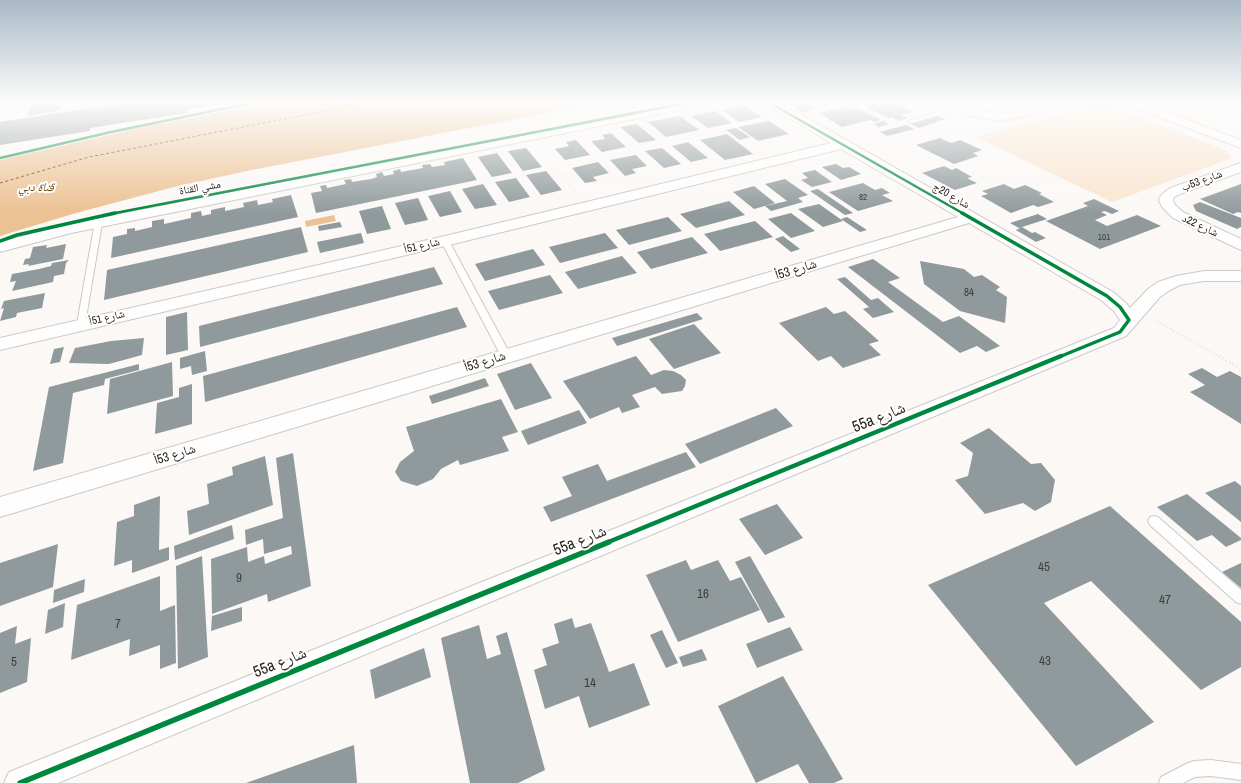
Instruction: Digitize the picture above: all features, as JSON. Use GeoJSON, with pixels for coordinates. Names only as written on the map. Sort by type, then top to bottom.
{"type":"FeatureCollection","features":[{"type":"Feature","properties":{"kind":"street"},"geometry":{"type":"LineString","coordinates":[[0,247],[44,234],[519,140]]}},
{"type":"Feature","properties":{"kind":"street","name":"شارع 20ج"},"geometry":{"type":"LineString","coordinates":[[836,140],[1107,296],[1128,313]]}},
{"type":"Feature","properties":{"kind":"street"},"geometry":{"type":"LineString","coordinates":[[1229,140],[1241,144]]}},
{"type":"Feature","properties":{"kind":"street","name":"شارع 51أ"},"geometry":{"type":"LineString","coordinates":[[0,344],[445,241],[844,144]]}},
{"type":"Feature","properties":{"kind":"street","name":"شارع 53ب"},"geometry":{"type":"LineString","coordinates":[[1166,200],[1168,195],[1175,191],[1241,167]]}},
{"type":"Feature","properties":{"kind":"street","name":"شارع 22د"},"geometry":{"type":"LineString","coordinates":[[1166,200],[1169,207],[1178,215],[1241,245]]}},
{"type":"Feature","properties":{"kind":"street","name":"شارع 53أ"},"geometry":{"type":"LineString","coordinates":[[0,507],[971,218]]}},
{"type":"Feature","properties":{"kind":"street","name":"55a شارع"},"geometry":{"type":"LineString","coordinates":[[20,783],[1113,335],[1124,328],[1128,313],[1164,286],[1176,281],[1204,276],[1241,276]]}},
{"type":"Feature","properties":{"kind":"lane"},"geometry":{"type":"LineString","coordinates":[[82,324],[98,223]]}},
{"type":"Feature","properties":{"kind":"lane"},"geometry":{"type":"LineString","coordinates":[[445,241],[506,356]]}},
{"type":"Feature","properties":{"kind":"lane"},"geometry":{"type":"LineString","coordinates":[[1154,521],[1241,598]]}},
{"type":"Feature","properties":{"kind":"lane"},"geometry":{"type":"LineString","coordinates":[[1166,783],[1194,770],[1211,768],[1241,772]]}},
{"type":"Feature","properties":{"kind":"path"},"geometry":{"type":"LineString","coordinates":[[528,140],[589,205]]}},
{"type":"Feature","properties":{"kind":"path"},"geometry":{"type":"LineString","coordinates":[[1128,313],[1154,320],[1241,369]]}},
{"type":"Feature","properties":{"kind":"shaded area"},"geometry":{"type":"Polygon","coordinates":[[[980,140],[1198,140],[1225,150],[1232,158],[1112,202],[980,140]]]}},
{"type":"Feature","properties":{"kind":"water","name":"قناة دبي"},"geometry":{"type":"Polygon","coordinates":[[[89,140],[410,140],[178,186],[76,213],[0,236],[0,160],[89,140]]]}},
{"type":"Feature","properties":{"kind":"water"},"geometry":{"type":"Polygon","coordinates":[[[334,215],[336,221],[306,227],[305,221],[334,215]]]}},
{"type":"Feature","properties":{"kind":"building"},"geometry":{"type":"Polygon","coordinates":[[[0,140],[35,140],[0,145],[0,140]]]}},
{"type":"Feature","properties":{"kind":"building"},"geometry":{"type":"Polygon","coordinates":[[[576,140],[590,155],[565,160],[555,149],[569,146],[566,142],[576,140]]]}},
{"type":"Feature","properties":{"kind":"building"},"geometry":{"type":"Polygon","coordinates":[[[618,140],[626,147],[602,152],[591,141],[618,140]]]}},
{"type":"Feature","properties":{"kind":"building"},"geometry":{"type":"Polygon","coordinates":[[[635,140],[656,140],[639,143],[635,140]]]}},
{"type":"Feature","properties":{"kind":"building"},"geometry":{"type":"Polygon","coordinates":[[[700,140],[734,140],[753,154],[725,160],[700,140]]]}},
{"type":"Feature","properties":{"kind":"building"},"geometry":{"type":"Polygon","coordinates":[[[935,140],[943,140],[951,143],[960,140],[982,150],[973,153],[978,156],[954,164],[916,145],[935,140]]]}},
{"type":"Feature","properties":{"kind":"building"},"geometry":{"type":"Polygon","coordinates":[[[688,142],[708,158],[691,162],[672,146],[688,142]]]}},
{"type":"Feature","properties":{"kind":"building"},"geometry":{"type":"Polygon","coordinates":[[[526,148],[542,167],[523,171],[508,151],[526,148]]]}},
{"type":"Feature","properties":{"kind":"building"},"geometry":{"type":"Polygon","coordinates":[[[662,148],[681,164],[664,168],[645,151],[662,148]]]}},
{"type":"Feature","properties":{"kind":"building"},"geometry":{"type":"Polygon","coordinates":[[[497,153],[512,173],[492,177],[478,157],[497,153]]]}},
{"type":"Feature","properties":{"kind":"building"},"geometry":{"type":"Polygon","coordinates":[[[636,155],[647,166],[632,169],[636,173],[625,176],[610,160],[636,155]]]}},
{"type":"Feature","properties":{"kind":"building"},"geometry":{"type":"Polygon","coordinates":[[[463,158],[477,180],[316,213],[311,193],[322,191],[320,186],[326,185],[327,188],[346,184],[344,180],[351,179],[352,182],[371,179],[377,177],[376,174],[382,172],[384,176],[394,174],[393,171],[400,169],[401,172],[423,168],[422,165],[430,164],[432,167],[445,165],[444,162],[463,158]]]}},
{"type":"Feature","properties":{"kind":"building"},"geometry":{"type":"Polygon","coordinates":[[[598,162],[609,173],[593,177],[597,181],[585,183],[572,168],[598,162]]]}},
{"type":"Feature","properties":{"kind":"building"},"geometry":{"type":"Polygon","coordinates":[[[836,164],[843,168],[849,167],[861,174],[841,180],[822,167],[836,164]]]}},
{"type":"Feature","properties":{"kind":"building"},"geometry":{"type":"Polygon","coordinates":[[[944,166],[952,170],[956,168],[972,177],[967,178],[977,183],[955,190],[922,173],[944,166]]]}},
{"type":"Feature","properties":{"kind":"building"},"geometry":{"type":"Polygon","coordinates":[[[815,170],[832,182],[812,187],[801,180],[808,178],[802,173],[815,170]]]}},
{"type":"Feature","properties":{"kind":"building"},"geometry":{"type":"Polygon","coordinates":[[[546,171],[562,190],[541,195],[526,175],[546,171]]]}},
{"type":"Feature","properties":{"kind":"building"},"geometry":{"type":"Polygon","coordinates":[[[516,178],[530,197],[509,202],[495,182],[516,178]]]}},
{"type":"Feature","properties":{"kind":"building"},"geometry":{"type":"Polygon","coordinates":[[[785,179],[808,195],[798,198],[803,202],[771,211],[765,206],[787,201],[765,184],[785,179]]]}},
{"type":"Feature","properties":{"kind":"building"},"geometry":{"type":"Polygon","coordinates":[[[863,183],[875,190],[882,188],[890,193],[882,195],[893,201],[858,211],[829,192],[863,183]]]}},
{"type":"Feature","properties":{"kind":"building"},"geometry":{"type":"Polygon","coordinates":[[[483,184],[497,205],[475,209],[462,189],[483,184]]]}},
{"type":"Feature","properties":{"kind":"building"},"geometry":{"type":"Polygon","coordinates":[[[1004,184],[1014,189],[1025,185],[1042,193],[1039,194],[1054,202],[1038,207],[1033,205],[1011,213],[981,196],[988,194],[982,191],[1004,184]]]}},
{"type":"Feature","properties":{"kind":"building"},"geometry":{"type":"Polygon","coordinates":[[[1241,184],[1241,213],[1238,212],[1233,214],[1200,199],[1241,184]]]}},
{"type":"Feature","properties":{"kind":"building"},"geometry":{"type":"Polygon","coordinates":[[[754,186],[775,203],[754,209],[733,192],[754,186]]]}},
{"type":"Feature","properties":{"kind":"building"},"geometry":{"type":"Polygon","coordinates":[[[818,189],[853,213],[845,215],[810,191],[818,189]]]}},
{"type":"Feature","properties":{"kind":"building"},"geometry":{"type":"Polygon","coordinates":[[[450,191],[462,212],[440,217],[428,196],[450,191]]]}},
{"type":"Feature","properties":{"kind":"building"},"geometry":{"type":"Polygon","coordinates":[[[291,195],[298,217],[111,258],[113,237],[127,234],[127,229],[135,228],[135,231],[152,227],[152,221],[164,219],[164,224],[191,218],[191,213],[201,211],[202,216],[211,214],[211,210],[225,207],[225,211],[244,207],[243,203],[257,200],[258,205],[273,202],[272,199],[291,195]]]}},
{"type":"Feature","properties":{"kind":"building"},"geometry":{"type":"Polygon","coordinates":[[[418,198],[428,220],[405,225],[395,203],[418,198]]]}},
{"type":"Feature","properties":{"kind":"building"},"geometry":{"type":"Polygon","coordinates":[[[1094,199],[1119,211],[1112,214],[1105,211],[1101,212],[1107,215],[1095,220],[1107,226],[1137,215],[1161,226],[1100,249],[1046,221],[1088,206],[1083,203],[1094,199]]]}},
{"type":"Feature","properties":{"kind":"building"},"geometry":{"type":"Polygon","coordinates":[[[729,201],[745,215],[696,228],[680,214],[729,201]]]}},
{"type":"Feature","properties":{"kind":"building"},"geometry":{"type":"Polygon","coordinates":[[[1200,202],[1241,218],[1241,227],[1237,229],[1196,211],[1193,205],[1200,202]]]}},
{"type":"Feature","properties":{"kind":"building"},"geometry":{"type":"Polygon","coordinates":[[[819,204],[843,221],[823,227],[798,209],[819,204]]]}},
{"type":"Feature","properties":{"kind":"building"},"geometry":{"type":"Polygon","coordinates":[[[382,206],[391,229],[367,234],[359,211],[382,206]]]}},
{"type":"Feature","properties":{"kind":"building"},"geometry":{"type":"Polygon","coordinates":[[[791,213],[815,231],[791,238],[768,219],[791,213]]]}},
{"type":"Feature","properties":{"kind":"building"},"geometry":{"type":"Polygon","coordinates":[[[1038,214],[1047,219],[1019,228],[1010,223],[1038,214]]]}},
{"type":"Feature","properties":{"kind":"building"},"geometry":{"type":"Polygon","coordinates":[[[668,217],[682,231],[629,245],[616,230],[668,217]]]}},
{"type":"Feature","properties":{"kind":"building"},"geometry":{"type":"Polygon","coordinates":[[[847,217],[867,230],[860,232],[841,219],[847,217]]]}},
{"type":"Feature","properties":{"kind":"building"},"geometry":{"type":"Polygon","coordinates":[[[755,221],[773,237],[720,251],[704,234],[755,221]]]}},
{"type":"Feature","properties":{"kind":"building"},"geometry":{"type":"Polygon","coordinates":[[[340,222],[342,227],[319,231],[318,226],[340,222]]]}},
{"type":"Feature","properties":{"kind":"building"},"geometry":{"type":"Polygon","coordinates":[[[301,227],[308,252],[104,300],[107,270],[301,227]]]}},
{"type":"Feature","properties":{"kind":"building"},"geometry":{"type":"Polygon","coordinates":[[[1022,227],[1032,233],[1035,232],[1046,238],[1036,242],[1016,230],[1022,227]]]}},
{"type":"Feature","properties":{"kind":"building"},"geometry":{"type":"Polygon","coordinates":[[[361,233],[364,243],[320,253],[317,242],[361,233]]]}},
{"type":"Feature","properties":{"kind":"building"},"geometry":{"type":"Polygon","coordinates":[[[605,233],[618,248],[560,263],[549,247],[605,233]]]}},
{"type":"Feature","properties":{"kind":"building"},"geometry":{"type":"Polygon","coordinates":[[[783,236],[800,249],[791,252],[775,239],[783,236]]]}},
{"type":"Feature","properties":{"kind":"building"},"geometry":{"type":"Polygon","coordinates":[[[692,237],[708,253],[651,269],[637,252],[692,237]]]}},
{"type":"Feature","properties":{"kind":"building"},"geometry":{"type":"Polygon","coordinates":[[[66,244],[63,259],[28,266],[29,264],[23,265],[25,259],[30,258],[33,247],[47,245],[46,248],[66,244]]]}},
{"type":"Feature","properties":{"kind":"building"},"geometry":{"type":"Polygon","coordinates":[[[533,249],[545,265],[485,281],[475,264],[533,249]]]}},
{"type":"Feature","properties":{"kind":"building"},"geometry":{"type":"Polygon","coordinates":[[[622,256],[637,273],[578,289],[565,272],[622,256]]]}},
{"type":"Feature","properties":{"kind":"building"},"geometry":{"type":"Polygon","coordinates":[[[873,259],[900,278],[888,282],[943,322],[959,316],[1000,346],[986,352],[977,346],[960,353],[848,267],[873,259]]]}},
{"type":"Feature","properties":{"kind":"building"},"geometry":{"type":"Polygon","coordinates":[[[69,260],[66,263],[64,274],[54,276],[53,282],[12,291],[16,281],[10,282],[12,274],[39,269],[51,266],[52,263],[69,260]]]}},
{"type":"Feature","properties":{"kind":"building"},"geometry":{"type":"Polygon","coordinates":[[[920,261],[964,269],[974,277],[982,275],[1000,287],[996,290],[1007,297],[1005,323],[960,311],[924,284],[920,261]]]}},
{"type":"Feature","properties":{"kind":"building"},"geometry":{"type":"Polygon","coordinates":[[[434,267],[443,284],[200,347],[199,326],[434,267]]]}},
{"type":"Feature","properties":{"kind":"building"},"geometry":{"type":"Polygon","coordinates":[[[550,275],[563,293],[499,310],[488,291],[550,275]]]}},
{"type":"Feature","properties":{"kind":"building"},"geometry":{"type":"Polygon","coordinates":[[[845,277],[871,300],[878,298],[894,312],[873,318],[863,309],[869,307],[837,279],[845,277]]]}},
{"type":"Feature","properties":{"kind":"building"},"geometry":{"type":"Polygon","coordinates":[[[45,293],[42,308],[17,313],[16,317],[0,321],[4,308],[1,309],[4,301],[45,293]]]}},
{"type":"Feature","properties":{"kind":"building"},"geometry":{"type":"Polygon","coordinates":[[[457,307],[467,327],[205,402],[203,376],[457,307]]]}},
{"type":"Feature","properties":{"kind":"building"},"geometry":{"type":"Polygon","coordinates":[[[826,307],[834,314],[845,311],[879,341],[869,344],[881,355],[843,368],[831,356],[818,361],[779,323],[826,307]]]}},
{"type":"Feature","properties":{"kind":"building"},"geometry":{"type":"Polygon","coordinates":[[[187,312],[188,350],[166,355],[166,317],[187,312]]]}},
{"type":"Feature","properties":{"kind":"building"},"geometry":{"type":"Polygon","coordinates":[[[697,313],[703,319],[617,346],[612,338],[697,313]]]}},
{"type":"Feature","properties":{"kind":"building"},"geometry":{"type":"Polygon","coordinates":[[[694,324],[721,353],[674,369],[649,339],[694,324]]]}},
{"type":"Feature","properties":{"kind":"building"},"geometry":{"type":"Polygon","coordinates":[[[144,338],[142,355],[109,364],[69,363],[75,348],[111,341],[144,338]]]}},
{"type":"Feature","properties":{"kind":"building"},"geometry":{"type":"Polygon","coordinates":[[[64,347],[60,362],[50,364],[54,349],[64,347]]]}},
{"type":"Feature","properties":{"kind":"building"},"geometry":{"type":"Polygon","coordinates":[[[205,351],[207,371],[192,375],[191,366],[180,369],[180,358],[205,351]]]}},
{"type":"Feature","properties":{"kind":"building"},"geometry":{"type":"Polygon","coordinates":[[[636,356],[651,375],[664,370],[673,371],[681,375],[686,380],[682,391],[662,394],[655,387],[632,395],[640,407],[622,413],[619,407],[590,419],[563,381],[636,356]]]}},
{"type":"Feature","properties":{"kind":"building"},"geometry":{"type":"Polygon","coordinates":[[[172,362],[173,396],[107,414],[110,379],[172,362]]]}},
{"type":"Feature","properties":{"kind":"building"},"geometry":{"type":"Polygon","coordinates":[[[531,363],[552,398],[515,410],[497,374],[531,363]]]}},
{"type":"Feature","properties":{"kind":"building"},"geometry":{"type":"Polygon","coordinates":[[[139,364],[139,370],[105,379],[104,385],[73,393],[63,463],[33,471],[49,387],[139,364]]]}},
{"type":"Feature","properties":{"kind":"building"},"geometry":{"type":"Polygon","coordinates":[[[1202,368],[1217,377],[1230,371],[1241,377],[1241,424],[1190,392],[1205,385],[1188,374],[1202,368]]]}},
{"type":"Feature","properties":{"kind":"building"},"geometry":{"type":"Polygon","coordinates":[[[485,378],[489,386],[432,404],[429,396],[485,378]]]}},
{"type":"Feature","properties":{"kind":"building"},"geometry":{"type":"Polygon","coordinates":[[[192,384],[192,424],[155,434],[157,403],[179,397],[179,388],[192,384]]]}},
{"type":"Feature","properties":{"kind":"building"},"geometry":{"type":"Polygon","coordinates":[[[501,399],[518,432],[502,437],[509,451],[460,465],[458,460],[441,469],[433,479],[417,486],[401,481],[395,472],[400,462],[414,451],[406,427],[501,399]]]}},
{"type":"Feature","properties":{"kind":"building"},"geometry":{"type":"Polygon","coordinates":[[[776,408],[793,426],[700,464],[685,444],[776,408]]]}},
{"type":"Feature","properties":{"kind":"building"},"geometry":{"type":"Polygon","coordinates":[[[579,410],[587,423],[528,445],[521,431],[579,410]]]}},
{"type":"Feature","properties":{"kind":"building"},"geometry":{"type":"Polygon","coordinates":[[[989,428],[1031,464],[1041,463],[1055,480],[1051,502],[1035,511],[1023,503],[985,514],[955,480],[968,476],[973,453],[960,443],[989,428]]]}},
{"type":"Feature","properties":{"kind":"building"},"geometry":{"type":"Polygon","coordinates":[[[686,452],[696,467],[551,522],[543,507],[572,496],[562,477],[598,464],[607,481],[686,452]]]}},
{"type":"Feature","properties":{"kind":"building"},"geometry":{"type":"Polygon","coordinates":[[[293,453],[311,586],[268,602],[267,594],[212,614],[211,559],[247,547],[248,562],[264,556],[265,564],[292,554],[291,546],[264,554],[263,539],[246,545],[245,530],[283,518],[276,458],[293,453]]]}},
{"type":"Feature","properties":{"kind":"building"},"geometry":{"type":"Polygon","coordinates":[[[265,456],[273,505],[189,535],[187,511],[209,504],[207,484],[233,475],[232,467],[265,456]]]}},
{"type":"Feature","properties":{"kind":"building"},"geometry":{"type":"Polygon","coordinates":[[[1235,481],[1241,486],[1241,522],[1205,493],[1235,481]]]}},
{"type":"Feature","properties":{"kind":"building"},"geometry":{"type":"Polygon","coordinates":[[[1187,494],[1241,538],[1241,540],[1226,547],[1212,535],[1197,541],[1157,507],[1187,494]]]}},
{"type":"Feature","properties":{"kind":"building"},"geometry":{"type":"Polygon","coordinates":[[[160,496],[159,550],[169,547],[169,560],[132,573],[132,560],[114,566],[117,522],[134,516],[134,505],[160,496]]]}},
{"type":"Feature","properties":{"kind":"building"},"geometry":{"type":"Polygon","coordinates":[[[777,504],[803,538],[765,555],[739,519],[777,504]]]}},
{"type":"Feature","properties":{"kind":"building"},"geometry":{"type":"Polygon","coordinates":[[[1110,506],[1241,622],[1241,667],[1201,690],[1091,581],[1044,603],[1154,722],[1076,766],[928,585],[1110,506]]]}},
{"type":"Feature","properties":{"kind":"building"},"geometry":{"type":"Polygon","coordinates":[[[232,525],[234,539],[175,560],[174,546],[232,525]]]}},
{"type":"Feature","properties":{"kind":"building"},"geometry":{"type":"Polygon","coordinates":[[[58,544],[53,587],[0,606],[0,563],[58,544]]]}},
{"type":"Feature","properties":{"kind":"building"},"geometry":{"type":"Polygon","coordinates":[[[202,556],[208,657],[178,669],[176,566],[202,556]]]}},
{"type":"Feature","properties":{"kind":"building"},"geometry":{"type":"Polygon","coordinates":[[[750,556],[785,617],[768,623],[735,562],[750,556]]]}},
{"type":"Feature","properties":{"kind":"building"},"geometry":{"type":"Polygon","coordinates":[[[686,560],[691,570],[718,560],[730,581],[741,577],[760,610],[678,642],[646,575],[686,560]]]}},
{"type":"Feature","properties":{"kind":"building"},"geometry":{"type":"Polygon","coordinates":[[[1241,563],[1241,588],[1222,572],[1241,563]]]}},
{"type":"Feature","properties":{"kind":"building"},"geometry":{"type":"Polygon","coordinates":[[[160,576],[160,611],[175,605],[176,663],[160,669],[160,645],[129,656],[130,639],[71,660],[77,605],[160,576]]]}},
{"type":"Feature","properties":{"kind":"building"},"geometry":{"type":"Polygon","coordinates":[[[85,579],[84,592],[53,603],[54,590],[85,579]]]}},
{"type":"Feature","properties":{"kind":"building"},"geometry":{"type":"Polygon","coordinates":[[[65,603],[63,627],[45,634],[48,610],[65,603]]]}},
{"type":"Feature","properties":{"kind":"building"},"geometry":{"type":"Polygon","coordinates":[[[242,607],[242,621],[211,631],[212,616],[242,607]]]}},
{"type":"Feature","properties":{"kind":"building"},"geometry":{"type":"Polygon","coordinates":[[[572,618],[575,628],[591,623],[609,672],[634,663],[650,705],[589,728],[579,696],[545,709],[534,670],[547,665],[542,649],[559,643],[554,624],[572,618]]]}},
{"type":"Feature","properties":{"kind":"building"},"geometry":{"type":"Polygon","coordinates":[[[479,625],[487,659],[501,654],[496,636],[507,632],[545,770],[518,783],[470,783],[441,638],[479,625]]]}},
{"type":"Feature","properties":{"kind":"building"},"geometry":{"type":"Polygon","coordinates":[[[17,626],[15,644],[31,638],[27,682],[0,693],[0,633],[17,626]]]}},
{"type":"Feature","properties":{"kind":"building"},"geometry":{"type":"Polygon","coordinates":[[[790,627],[803,650],[757,668],[746,644],[790,627]]]}},
{"type":"Feature","properties":{"kind":"building"},"geometry":{"type":"Polygon","coordinates":[[[662,630],[678,663],[666,668],[650,635],[662,630]]]}},
{"type":"Feature","properties":{"kind":"building"},"geometry":{"type":"Polygon","coordinates":[[[424,648],[431,677],[375,699],[370,670],[424,648]]]}},
{"type":"Feature","properties":{"kind":"building"},"geometry":{"type":"Polygon","coordinates":[[[702,649],[707,660],[683,667],[679,657],[702,649]]]}},
{"type":"Feature","properties":{"kind":"building"},"geometry":{"type":"Polygon","coordinates":[[[783,676],[843,779],[834,783],[809,783],[798,764],[756,783],[718,706],[783,676]]]}},
{"type":"Feature","properties":{"kind":"building"},"geometry":{"type":"Polygon","coordinates":[[[354,745],[357,783],[246,783],[354,745]]]}},
{"type":"Feature","properties":{"kind":"ferry route"},"geometry":{"type":"LineString","coordinates":[[0,183],[89,157],[179,140]]}},
{"type":"Feature","properties":{"kind":"cycle path"},"geometry":{"type":"LineString","coordinates":[[0,158],[79,140]]}},
{"type":"Feature","properties":{"kind":"cycle path","name":"مشي القناة"},"geometry":{"type":"LineString","coordinates":[[0,241],[17,235],[129,210],[496,140]]}},
{"type":"Feature","properties":{"kind":"cycle path"},"geometry":{"type":"LineString","coordinates":[[20,783],[1120,332],[1124,328],[1129,320],[1120,307],[1107,296],[834,140]]}}]}
